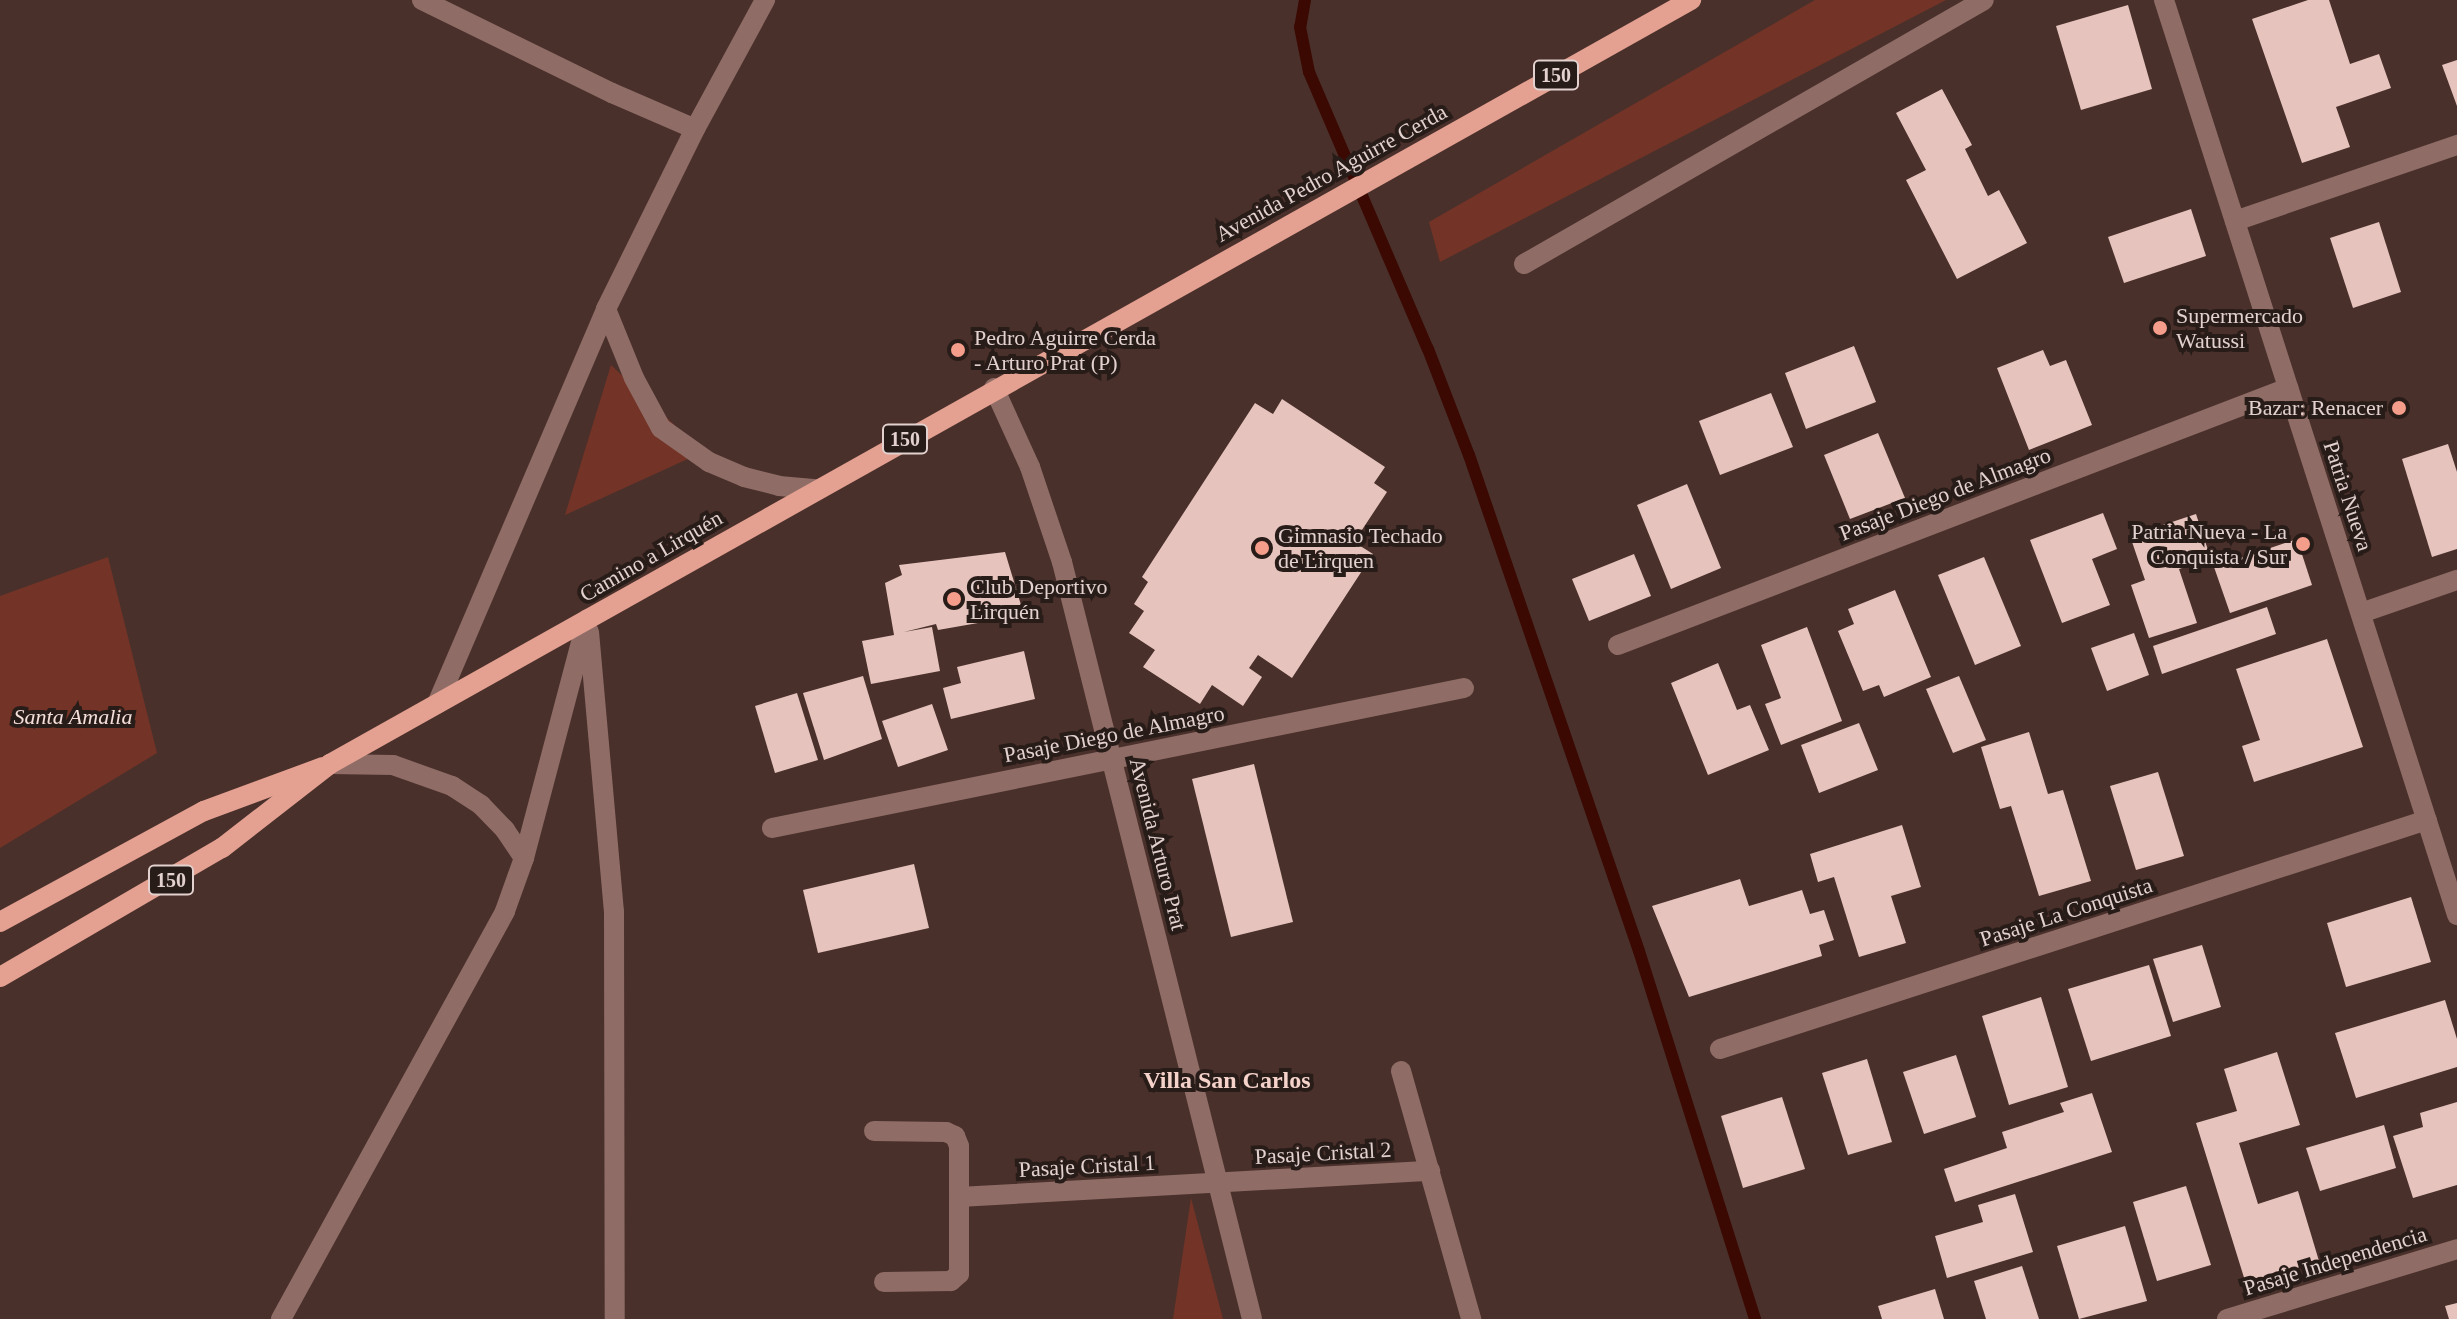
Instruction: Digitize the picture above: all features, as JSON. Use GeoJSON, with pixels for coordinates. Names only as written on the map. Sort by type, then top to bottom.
{"type":"FeatureCollection","features":[{"type":"Feature","properties":{"kind":"main road","name":"Avenida Pedro Aguirre Cerda"},"geometry":{"type":"LineString","coordinates":[[994,388],[1691,0]]}},
{"type":"Feature","properties":{"kind":"main road","name":"Camino a Lirquén"},"geometry":{"type":"LineString","coordinates":[[0,977],[222,848],[330,764],[994,388]]}},
{"type":"Feature","properties":{"kind":"main road","name":"Camino a Lirquén"},"geometry":{"type":"LineString","coordinates":[[0,922],[192,816],[330,764]]}},
{"type":"Feature","properties":{"kind":"street"},"geometry":{"type":"LineString","coordinates":[[422,0],[612,93],[695,129]]}},
{"type":"Feature","properties":{"kind":"street"},"geometry":{"type":"LineString","coordinates":[[437,704],[606,309],[695,129],[765,0]]}},
{"type":"Feature","properties":{"kind":"street"},"geometry":{"type":"LineString","coordinates":[[1524,264],[1984,0]]}},
{"type":"Feature","properties":{"kind":"street","name":"Patria Nueva"},"geometry":{"type":"LineString","coordinates":[[2164,0],[2457,915]]}},
{"type":"Feature","properties":{"kind":"street"},"geometry":{"type":"LineString","coordinates":[[2235,221],[2457,145]]}},
{"type":"Feature","properties":{"kind":"street"},"geometry":{"type":"LineString","coordinates":[[606,309],[634,378],[661,428],[709,462],[744,477],[779,486],[816,489]]}},
{"type":"Feature","properties":{"kind":"street","name":"Avenida Arturo Prat"},"geometry":{"type":"LineString","coordinates":[[994,388],[1048,514],[1252,1319]]}},
{"type":"Feature","properties":{"kind":"street","name":"Pasaje Diego de Almagro"},"geometry":{"type":"LineString","coordinates":[[1618,645],[2288,388]]}},
{"type":"Feature","properties":{"kind":"street"},"geometry":{"type":"LineString","coordinates":[[2361,613],[2457,580]]}},
{"type":"Feature","properties":{"kind":"street"},"geometry":{"type":"LineString","coordinates":[[281,1319],[505,911],[524,858],[587,619]]}},
{"type":"Feature","properties":{"kind":"street"},"geometry":{"type":"LineString","coordinates":[[587,619],[614,911],[615,1319]]}},
{"type":"Feature","properties":{"kind":"street","name":"Pasaje Diego de Almagro"},"geometry":{"type":"LineString","coordinates":[[772,828],[1464,688]]}},
{"type":"Feature","properties":{"kind":"street"},"geometry":{"type":"LineString","coordinates":[[330,764],[393,765],[452,786],[481,805],[505,830],[524,858]]}},
{"type":"Feature","properties":{"kind":"street","name":"Pasaje La Conquista"},"geometry":{"type":"LineString","coordinates":[[1720,1049],[2427,820]]}},
{"type":"Feature","properties":{"kind":"street","name":"Pasaje Cristal 2"},"geometry":{"type":"LineString","coordinates":[[1401,1071],[1471,1319]]}},
{"type":"Feature","properties":{"kind":"street"},"geometry":{"type":"LineString","coordinates":[[874,1131],[946,1132],[955,1136],[959,1146],[959,1268],[955,1279],[884,1282]]}},
{"type":"Feature","properties":{"kind":"street","name":"Pasaje Cristal 2"},"geometry":{"type":"LineString","coordinates":[[1218,1183],[1430,1171]]}},
{"type":"Feature","properties":{"kind":"street","name":"Pasaje Cristal 1"},"geometry":{"type":"LineString","coordinates":[[959,1197],[1218,1183]]}},
{"type":"Feature","properties":{"kind":"street","name":"Pasaje Independencia"},"geometry":{"type":"LineString","coordinates":[[2227,1319],[2457,1249]]}},
{"type":"Feature","properties":{"kind":"green space"},"geometry":{"type":"Polygon","coordinates":[[[1815,0],[1946,0],[1440,262],[1429,222],[1815,0]]]}},
{"type":"Feature","properties":{"kind":"green space"},"geometry":{"type":"Polygon","coordinates":[[[611,365],[703,452],[565,515],[611,365]]]}},
{"type":"Feature","properties":{"kind":"green space","name":"Santa Amalia"},"geometry":{"type":"Polygon","coordinates":[[[108,557],[157,753],[0,848],[0,596],[108,557]]]}},
{"type":"Feature","properties":{"kind":"green space"},"geometry":{"type":"Polygon","coordinates":[[[1191,1198],[1223,1319],[1173,1319],[1191,1198]]]}},
{"type":"Feature","properties":{"kind":"building"},"geometry":{"type":"Polygon","coordinates":[[[2308,0],[2329,0],[2350,64],[2379,54],[2391,88],[2336,107],[2350,147],[2302,163],[2252,19],[2308,0]]]}},
{"type":"Feature","properties":{"kind":"building"},"geometry":{"type":"Polygon","coordinates":[[[2128,5],[2152,89],[2081,110],[2056,26],[2128,5]]]}},
{"type":"Feature","properties":{"kind":"building"},"geometry":{"type":"Polygon","coordinates":[[[2457,60],[2457,106],[2442,65],[2457,60]]]}},
{"type":"Feature","properties":{"kind":"building"},"geometry":{"type":"Polygon","coordinates":[[[1942,89],[1972,145],[1965,149],[1988,196],[1999,190],[2027,243],[1957,279],[1906,180],[1926,170],[1896,113],[1942,89]]]}},
{"type":"Feature","properties":{"kind":"building"},"geometry":{"type":"Polygon","coordinates":[[[2191,209],[2206,256],[2124,283],[2108,237],[2191,209]]]}},
{"type":"Feature","properties":{"kind":"building"},"geometry":{"type":"Polygon","coordinates":[[[2379,222],[2401,292],[2353,308],[2330,238],[2379,222]]]}},
{"type":"Feature","properties":{"kind":"building"},"geometry":{"type":"Polygon","coordinates":[[[1854,346],[1876,402],[1806,429],[1785,373],[1854,346]]]}},
{"type":"Feature","properties":{"kind":"building"},"geometry":{"type":"Polygon","coordinates":[[[2043,350],[2050,366],[2066,360],[2092,425],[2029,450],[1997,368],[2043,350]]]}},
{"type":"Feature","properties":{"kind":"building"},"geometry":{"type":"Polygon","coordinates":[[[1771,393],[1793,447],[1720,475],[1699,421],[1771,393]]]}},
{"type":"Feature","properties":{"kind":"building","name":"Gimnasio Techado de Lirquen"},"geometry":{"type":"Polygon","coordinates":[[[1282,399],[1385,467],[1374,483],[1387,492],[1354,542],[1373,554],[1292,678],[1258,655],[1249,668],[1262,677],[1243,706],[1212,685],[1200,704],[1143,667],[1155,650],[1129,633],[1144,611],[1134,604],[1148,582],[1142,577],[1255,403],[1273,414],[1282,399]]]}},
{"type":"Feature","properties":{"kind":"building"},"geometry":{"type":"Polygon","coordinates":[[[1878,433],[1905,498],[1850,519],[1824,455],[1878,433]]]}},
{"type":"Feature","properties":{"kind":"building"},"geometry":{"type":"Polygon","coordinates":[[[2448,444],[2457,472],[2457,549],[2432,557],[2402,459],[2448,444]]]}},
{"type":"Feature","properties":{"kind":"building"},"geometry":{"type":"Polygon","coordinates":[[[1687,484],[1721,568],[1671,589],[1637,505],[1687,484]]]}},
{"type":"Feature","properties":{"kind":"building"},"geometry":{"type":"Polygon","coordinates":[[[2103,513],[2117,549],[2092,559],[2110,605],[2062,623],[2030,540],[2103,513]]]}},
{"type":"Feature","properties":{"kind":"building"},"geometry":{"type":"Polygon","coordinates":[[[2196,514],[2211,559],[2179,569],[2197,623],[2149,638],[2131,585],[2145,580],[2130,536],[2196,514]]]}},
{"type":"Feature","properties":{"kind":"building"},"geometry":{"type":"Polygon","coordinates":[[[2297,539],[2312,585],[2230,613],[2214,567],[2297,539]]]}},
{"type":"Feature","properties":{"kind":"building","name":"Club Deportivo Lirquén"},"geometry":{"type":"Polygon","coordinates":[[[1005,552],[1024,615],[938,630],[936,624],[904,632],[932,627],[940,671],[871,684],[862,641],[894,635],[885,583],[902,575],[899,565],[1005,552]]]}},
{"type":"Feature","properties":{"kind":"building"},"geometry":{"type":"Polygon","coordinates":[[[1634,554],[1651,596],[1589,621],[1572,579],[1634,554]]]}},
{"type":"Feature","properties":{"kind":"building"},"geometry":{"type":"Polygon","coordinates":[[[1984,557],[2021,646],[1975,665],[1938,575],[1984,557]]]}},
{"type":"Feature","properties":{"kind":"building"},"geometry":{"type":"Polygon","coordinates":[[[1895,590],[1931,677],[1884,697],[1879,685],[1863,691],[1838,631],[1854,624],[1848,609],[1895,590]]]}},
{"type":"Feature","properties":{"kind":"building"},"geometry":{"type":"Polygon","coordinates":[[[2267,607],[2276,634],[2162,674],[2153,646],[2267,607]]]}},
{"type":"Feature","properties":{"kind":"building"},"geometry":{"type":"Polygon","coordinates":[[[1807,627],[1842,721],[1781,745],[1765,704],[1781,698],[1761,645],[1807,627]]]}},
{"type":"Feature","properties":{"kind":"building"},"geometry":{"type":"Polygon","coordinates":[[[2134,633],[2149,675],[2107,691],[2091,648],[2134,633]]]}},
{"type":"Feature","properties":{"kind":"building"},"geometry":{"type":"Polygon","coordinates":[[[2327,639],[2363,747],[2254,782],[2242,746],[2260,740],[2236,669],[2327,639]]]}},
{"type":"Feature","properties":{"kind":"building"},"geometry":{"type":"Polygon","coordinates":[[[1024,651],[1035,699],[951,719],[943,688],[961,683],[957,667],[1024,651]]]}},
{"type":"Feature","properties":{"kind":"building"},"geometry":{"type":"Polygon","coordinates":[[[1718,663],[1737,710],[1750,705],[1769,750],[1708,775],[1671,683],[1718,663]]]}},
{"type":"Feature","properties":{"kind":"building"},"geometry":{"type":"Polygon","coordinates":[[[863,676],[882,739],[824,760],[803,693],[863,676]]]}},
{"type":"Feature","properties":{"kind":"building"},"geometry":{"type":"Polygon","coordinates":[[[1959,676],[1986,740],[1953,753],[1926,689],[1959,676]]]}},
{"type":"Feature","properties":{"kind":"building"},"geometry":{"type":"Polygon","coordinates":[[[797,693],[818,760],[775,773],[755,706],[797,693]]]}},
{"type":"Feature","properties":{"kind":"building"},"geometry":{"type":"Polygon","coordinates":[[[932,704],[948,750],[898,767],[882,721],[932,704]]]}},
{"type":"Feature","properties":{"kind":"building"},"geometry":{"type":"Polygon","coordinates":[[[1859,723],[1878,770],[1819,793],[1801,745],[1859,723]]]}},
{"type":"Feature","properties":{"kind":"building"},"geometry":{"type":"Polygon","coordinates":[[[2029,732],[2048,794],[2063,790],[2091,881],[2039,896],[2011,806],[2000,809],[1981,747],[2029,732]]]}},
{"type":"Feature","properties":{"kind":"building"},"geometry":{"type":"Polygon","coordinates":[[[1254,764],[1293,922],[1231,937],[1192,779],[1254,764]]]}},
{"type":"Feature","properties":{"kind":"building"},"geometry":{"type":"Polygon","coordinates":[[[2158,772],[2184,856],[2136,870],[2110,786],[2158,772]]]}},
{"type":"Feature","properties":{"kind":"building"},"geometry":{"type":"Polygon","coordinates":[[[1902,825],[1921,887],[1891,896],[1906,943],[1859,957],[1834,877],[1818,882],[1810,854],[1902,825]]]}},
{"type":"Feature","properties":{"kind":"building"},"geometry":{"type":"Polygon","coordinates":[[[914,864],[929,928],[818,953],[803,890],[914,864]]]}},
{"type":"Feature","properties":{"kind":"building"},"geometry":{"type":"Polygon","coordinates":[[[1740,879],[1749,906],[1802,890],[1810,914],[1824,910],[1834,940],[1819,945],[1822,956],[1689,997],[1652,906],[1740,879]]]}},
{"type":"Feature","properties":{"kind":"building"},"geometry":{"type":"Polygon","coordinates":[[[2411,897],[2431,962],[2346,987],[2327,923],[2411,897]]]}},
{"type":"Feature","properties":{"kind":"building"},"geometry":{"type":"Polygon","coordinates":[[[2202,945],[2221,1007],[2173,1022],[2153,959],[2202,945]]]}},
{"type":"Feature","properties":{"kind":"building"},"geometry":{"type":"Polygon","coordinates":[[[2149,965],[2171,1036],[2091,1061],[2068,989],[2149,965]]]}},
{"type":"Feature","properties":{"kind":"building"},"geometry":{"type":"Polygon","coordinates":[[[2041,997],[2068,1087],[2009,1105],[1982,1016],[2041,997]]]}},
{"type":"Feature","properties":{"kind":"building"},"geometry":{"type":"Polygon","coordinates":[[[2445,1000],[2457,1039],[2457,1067],[2356,1098],[2335,1033],[2445,1000]]]}},
{"type":"Feature","properties":{"kind":"building"},"geometry":{"type":"Polygon","coordinates":[[[2277,1052],[2300,1125],[2239,1143],[2258,1204],[2298,1191],[2319,1261],[2246,1284],[2196,1123],[2237,1111],[2224,1069],[2277,1052]]]}},
{"type":"Feature","properties":{"kind":"building"},"geometry":{"type":"Polygon","coordinates":[[[1956,1055],[1976,1117],[1924,1134],[1903,1072],[1956,1055]]]}},
{"type":"Feature","properties":{"kind":"building"},"geometry":{"type":"Polygon","coordinates":[[[1867,1059],[1892,1142],[1848,1155],[1822,1073],[1867,1059]]]}},
{"type":"Feature","properties":{"kind":"building"},"geometry":{"type":"Polygon","coordinates":[[[2092,1093],[2112,1152],[1955,1202],[1944,1169],[2007,1148],[2002,1132],[2064,1112],[2060,1103],[2092,1093]]]}},
{"type":"Feature","properties":{"kind":"building"},"geometry":{"type":"Polygon","coordinates":[[[1782,1097],[1805,1169],[1743,1188],[1721,1116],[1782,1097]]]}},
{"type":"Feature","properties":{"kind":"building"},"geometry":{"type":"Polygon","coordinates":[[[2457,1102],[2457,1185],[2413,1198],[2393,1136],[2423,1127],[2420,1113],[2457,1102]]]}},
{"type":"Feature","properties":{"kind":"building"},"geometry":{"type":"Polygon","coordinates":[[[2384,1125],[2396,1168],[2320,1191],[2306,1148],[2384,1125]]]}},
{"type":"Feature","properties":{"kind":"building"},"geometry":{"type":"Polygon","coordinates":[[[2186,1186],[2211,1265],[2157,1281],[2133,1202],[2186,1186]]]}},
{"type":"Feature","properties":{"kind":"building"},"geometry":{"type":"Polygon","coordinates":[[[2015,1194],[2033,1252],[1947,1278],[1935,1236],[1983,1222],[1978,1205],[2015,1194]]]}},
{"type":"Feature","properties":{"kind":"building"},"geometry":{"type":"Polygon","coordinates":[[[2125,1226],[2147,1301],[2079,1319],[2057,1246],[2125,1226]]]}},
{"type":"Feature","properties":{"kind":"building"},"geometry":{"type":"Polygon","coordinates":[[[2022,1266],[2039,1319],[1986,1319],[1974,1281],[2022,1266]]]}},
{"type":"Feature","properties":{"kind":"building"},"geometry":{"type":"Polygon","coordinates":[[[1935,1289],[1944,1319],[1882,1319],[1878,1306],[1935,1289]]]}},
{"type":"Feature","properties":{"kind":"building"},"geometry":{"type":"Polygon","coordinates":[[[2457,1303],[2457,1319],[2449,1319],[2445,1306],[2457,1303]]]}},
{"type":"Feature","properties":{"kind":"waterway"},"geometry":{"type":"LineString","coordinates":[[1305,0],[1300,27],[1309,72],[1428,349],[1469,455],[1639,951],[1755,1319]]}},
{"type":"Feature","properties":{"kind":"place","name":"Supermercado Watussi"},"geometry":{"type":"Point","coordinates":[2160,328]}},
{"type":"Feature","properties":{"kind":"place","name":"Pedro Aguirre Cerda - Arturo Prat (P)"},"geometry":{"type":"Point","coordinates":[958,350]}},
{"type":"Feature","properties":{"kind":"place","name":"Bazar: Renacer"},"geometry":{"type":"Point","coordinates":[2399,408]}},
{"type":"Feature","properties":{"kind":"place","name":"Patria Nueva - La Conquista / Sur"},"geometry":{"type":"Point","coordinates":[2303,544]}},
{"type":"Feature","properties":{"kind":"place","name":"Gimnasio Techado de Lirquen"},"geometry":{"type":"Point","coordinates":[1262,548]}},
{"type":"Feature","properties":{"kind":"place","name":"Club Deportivo Lirquén"},"geometry":{"type":"Point","coordinates":[954,599]}},
{"type":"Feature","properties":{"kind":"district","name":"Villa San Carlos"},"geometry":{"type":"Point","coordinates":[1227,1081]}}]}
